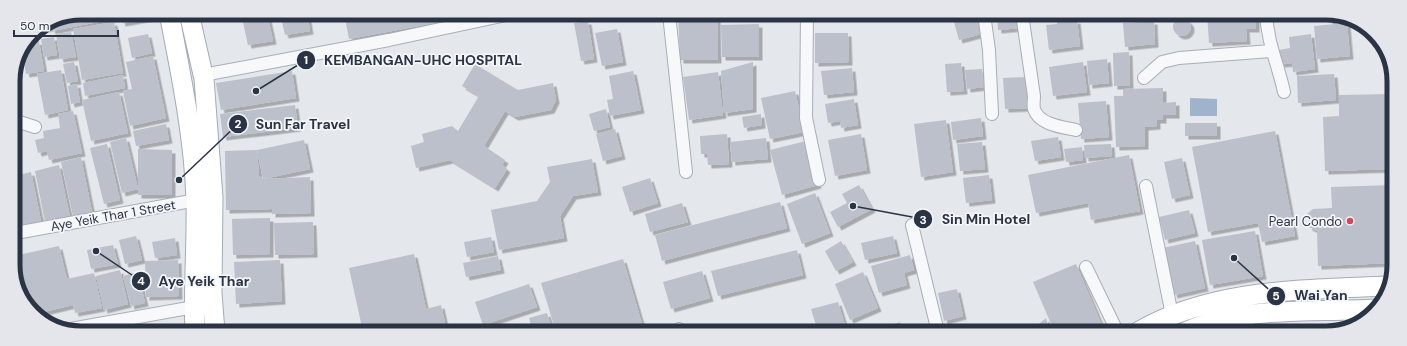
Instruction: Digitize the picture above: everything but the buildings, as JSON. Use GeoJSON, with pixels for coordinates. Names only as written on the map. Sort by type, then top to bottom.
{"type":"FeatureCollection","features":[{"type":"Feature","properties":{"kind":"main road"},"geometry":{"type":"LineString","coordinates":[[169,20],[204,198],[194,307],[195,326]]}},
{"type":"Feature","properties":{"kind":"main road"},"geometry":{"type":"LineString","coordinates":[[190,20],[202,75],[204,198],[214,326]]}},
{"type":"Feature","properties":{"kind":"main road"},"geometry":{"type":"LineString","coordinates":[[182,79],[202,75]]}},
{"type":"Feature","properties":{"kind":"main road"},"geometry":{"type":"LineString","coordinates":[[1150,326],[1172,315],[1225,300],[1264,293],[1383,286]]}},
{"type":"Feature","properties":{"kind":"main road"},"geometry":{"type":"LineString","coordinates":[[1204,326],[1223,320],[1297,311],[1357,315]]}},
{"type":"Feature","properties":{"kind":"street"},"geometry":{"type":"LineString","coordinates":[[202,75],[389,40],[486,20]]}},
{"type":"Feature","properties":{"kind":"street"},"geometry":{"type":"LineString","coordinates":[[670,20],[686,172]]}},
{"type":"Feature","properties":{"kind":"street"},"geometry":{"type":"LineString","coordinates":[[806,20],[806,118],[819,180]]}},
{"type":"Feature","properties":{"kind":"street"},"geometry":{"type":"LineString","coordinates":[[985,20],[989,50],[992,114]]}},
{"type":"Feature","properties":{"kind":"street"},"geometry":{"type":"LineString","coordinates":[[1023,20],[1034,96],[1034,108],[1038,117],[1045,121],[1076,130]]}},
{"type":"Feature","properties":{"kind":"street"},"geometry":{"type":"LineString","coordinates":[[1266,20],[1267,35],[1271,51],[1280,72],[1284,92]]}},
{"type":"Feature","properties":{"kind":"street"},"geometry":{"type":"LineString","coordinates":[[1144,78],[1162,62],[1179,58],[1271,51]]}},
{"type":"Feature","properties":{"kind":"street"},"geometry":{"type":"LineString","coordinates":[[20,122],[35,127]]}},
{"type":"Feature","properties":{"kind":"street"},"geometry":{"type":"LineString","coordinates":[[1146,186],[1172,315]]}},
{"type":"Feature","properties":{"kind":"street","name":"Aye Yeik Thar 1 Street"},"geometry":{"type":"LineString","coordinates":[[20,232],[204,198]]}},
{"type":"Feature","properties":{"kind":"street"},"geometry":{"type":"LineString","coordinates":[[912,225],[937,326]]}},
{"type":"Feature","properties":{"kind":"street"},"geometry":{"type":"LineString","coordinates":[[1086,267],[1115,326]]}},
{"type":"Feature","properties":{"kind":"street"},"geometry":{"type":"LineString","coordinates":[[87,326],[194,307]]}},
{"type":"Feature","properties":{"kind":"water"},"geometry":{"type":"Polygon","coordinates":[[[1190,98],[1217,99],[1217,116],[1190,116],[1190,98]]]}},
{"type":"Feature","properties":{"kind":"place","name":"KEMBANGAN-UHC HOSPITAL"},"geometry":{"type":"Point","coordinates":[256,91]}},
{"type":"Feature","properties":{"kind":"place","name":"Sun Far Travel"},"geometry":{"type":"Point","coordinates":[179,180]}},
{"type":"Feature","properties":{"kind":"place","name":"Sin Min Hotel"},"geometry":{"type":"Point","coordinates":[853,206]}},
{"type":"Feature","properties":{"kind":"place","name":"Pearl Condo"},"geometry":{"type":"Point","coordinates":[1350,221]}},
{"type":"Feature","properties":{"kind":"place","name":"Aye Yeik Thar"},"geometry":{"type":"Point","coordinates":[96,251]}},
{"type":"Feature","properties":{"kind":"place","name":"Wai Yan"},"geometry":{"type":"Point","coordinates":[1234,258]}}]}
